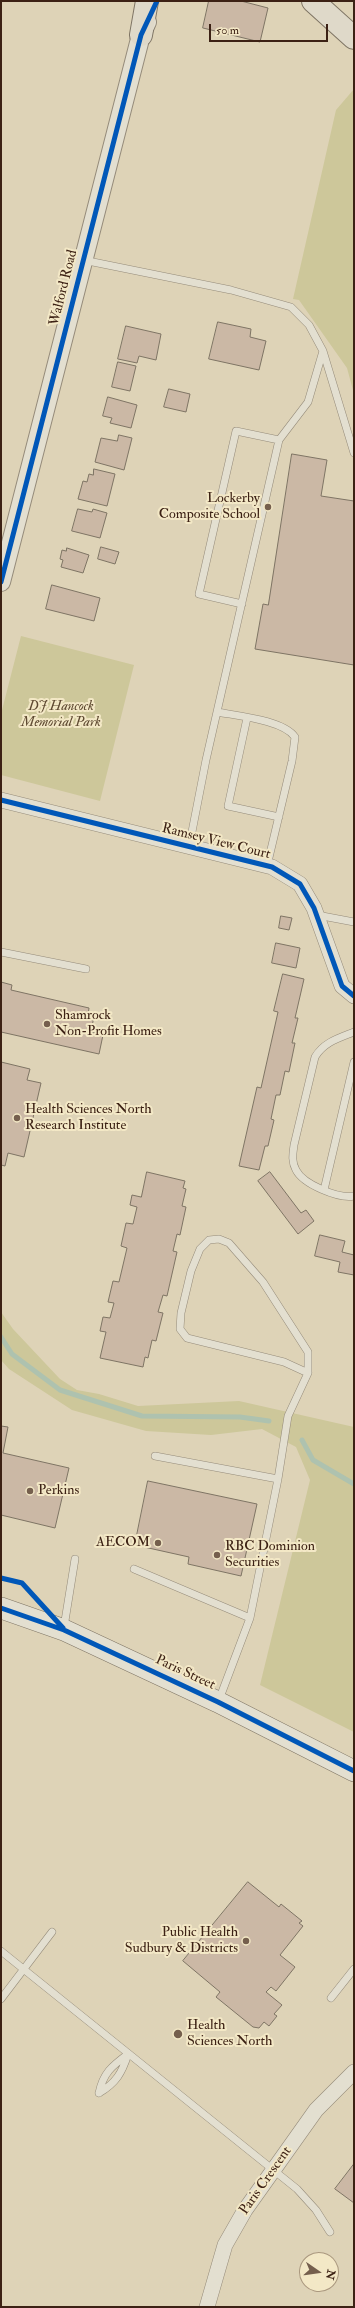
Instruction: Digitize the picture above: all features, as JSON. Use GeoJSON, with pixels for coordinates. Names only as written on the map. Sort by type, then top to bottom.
{"type":"FeatureCollection","features":[{"type":"Feature","properties":{"kind":"main road"},"geometry":{"type":"LineString","coordinates":[[141,35],[147,1]]}},
{"type":"Feature","properties":{"kind":"main road"},"geometry":{"type":"LineString","coordinates":[[313,1],[354,38]]}},
{"type":"Feature","properties":{"kind":"main road","name":"Paris Street"},"geometry":{"type":"LineString","coordinates":[[1,1608],[64,1630],[218,1702],[354,1771]]}},
{"type":"Feature","properties":{"kind":"street","name":"Walford Road"},"geometry":{"type":"LineString","coordinates":[[1,582],[26,491],[83,260],[141,35],[157,1]]}},
{"type":"Feature","properties":{"kind":"street","name":"Ramsey View Court"},"geometry":{"type":"LineString","coordinates":[[1,800],[267,866],[300,884],[317,915],[342,986],[354,996]]}},
{"type":"Feature","properties":{"kind":"street","name":"Paris Crescent"},"geometry":{"type":"LineString","coordinates":[[207,2307],[225,2245],[245,2210],[316,2110],[354,2072]]}},
{"type":"Feature","properties":{"kind":"lane"},"geometry":{"type":"LineString","coordinates":[[83,260],[231,290],[291,307],[309,325],[323,351],[354,453]]}},
{"type":"Feature","properties":{"kind":"lane"},"geometry":{"type":"LineString","coordinates":[[189,847],[217,712],[279,440],[308,402],[323,351]]}},
{"type":"Feature","properties":{"kind":"lane"},"geometry":{"type":"LineString","coordinates":[[242,604],[199,594],[236,431],[279,440]]}},
{"type":"Feature","properties":{"kind":"lane"},"geometry":{"type":"LineString","coordinates":[[217,712],[273,724],[291,731],[295,737],[292,761],[267,866]]}},
{"type":"Feature","properties":{"kind":"lane"},"geometry":{"type":"LineString","coordinates":[[247,718],[228,806],[279,818]]}},
{"type":"Feature","properties":{"kind":"lane"},"geometry":{"type":"LineString","coordinates":[[317,915],[354,922]]}},
{"type":"Feature","properties":{"kind":"lane"},"geometry":{"type":"LineString","coordinates":[[1,952],[86,969]]}},
{"type":"Feature","properties":{"kind":"lane"},"geometry":{"type":"LineString","coordinates":[[354,1032],[328,1043],[319,1049],[315,1056],[292,1159],[296,1170],[301,1177],[324,1190],[339,1196],[354,1196]]}},
{"type":"Feature","properties":{"kind":"lane"},"geometry":{"type":"LineString","coordinates":[[324,1190],[354,1062]]}},
{"type":"Feature","properties":{"kind":"lane"},"geometry":{"type":"LineString","coordinates":[[218,1702],[250,1618],[278,1479],[288,1416],[308,1372],[308,1352],[263,1282],[229,1243],[219,1239],[209,1240],[200,1250],[191,1270],[181,1313],[180,1329],[187,1338],[284,1362],[308,1372]]}},
{"type":"Feature","properties":{"kind":"lane"},"geometry":{"type":"LineString","coordinates":[[155,1456],[278,1479]]}},
{"type":"Feature","properties":{"kind":"lane"},"geometry":{"type":"LineString","coordinates":[[64,1630],[75,1559]]}},
{"type":"Feature","properties":{"kind":"lane"},"geometry":{"type":"LineString","coordinates":[[134,1569],[250,1618]]}},
{"type":"Feature","properties":{"kind":"lane"},"geometry":{"type":"LineString","coordinates":[[1,1999],[52,1932]]}},
{"type":"Feature","properties":{"kind":"lane"},"geometry":{"type":"LineString","coordinates":[[1,1951],[297,2189],[316,2210],[330,2232]]}},
{"type":"Feature","properties":{"kind":"lane"},"geometry":{"type":"LineString","coordinates":[[331,1998],[354,1969]]}},
{"type":"Feature","properties":{"kind":"lane"},"geometry":{"type":"LineString","coordinates":[[128,2054],[122,2073],[112,2086],[99,2094],[102,2079],[113,2065],[128,2054]]}},
{"type":"Feature","properties":{"kind":"green space"},"geometry":{"type":"Polygon","coordinates":[[[354,89],[354,394],[347,368],[299,300],[293,299],[336,110],[354,89]]]}},
{"type":"Feature","properties":{"kind":"green space","name":"DJ Hancock Memorial Park"},"geometry":{"type":"Polygon","coordinates":[[[21,636],[134,665],[100,801],[1,775],[1,714],[21,636]]]}},
{"type":"Feature","properties":{"kind":"green space"},"geometry":{"type":"Polygon","coordinates":[[[1,1312],[13,1329],[60,1379],[77,1390],[99,1394],[138,1406],[239,1401],[354,1427],[354,1732],[260,1685],[310,1480],[296,1447],[262,1429],[211,1435],[146,1431],[72,1410],[9,1369],[1,1360],[1,1312]]]}},
{"type":"Feature","properties":{"kind":"building"},"geometry":{"type":"Polygon","coordinates":[[[209,1],[241,1],[268,8],[260,42],[203,28],[209,1]]]}},
{"type":"Feature","properties":{"kind":"building"},"geometry":{"type":"Polygon","coordinates":[[[218,322],[251,329],[250,337],[266,341],[259,370],[209,359],[218,322]]]}},
{"type":"Feature","properties":{"kind":"building"},"geometry":{"type":"Polygon","coordinates":[[[126,326],[161,334],[156,360],[139,356],[137,363],[118,359],[126,326]]]}},
{"type":"Feature","properties":{"kind":"building"},"geometry":{"type":"Polygon","coordinates":[[[118,362],[136,366],[130,391],[112,387],[118,362]]]}},
{"type":"Feature","properties":{"kind":"building"},"geometry":{"type":"Polygon","coordinates":[[[169,389],[190,394],[186,412],[164,407],[169,389]]]}},
{"type":"Feature","properties":{"kind":"building"},"geometry":{"type":"Polygon","coordinates":[[[108,397],[137,405],[131,428],[110,423],[112,418],[103,416],[108,397]]]}},
{"type":"Feature","properties":{"kind":"building"},"geometry":{"type":"Polygon","coordinates":[[[119,435],[132,438],[124,470],[95,462],[101,438],[117,441],[119,435]]]}},
{"type":"Feature","properties":{"kind":"building"},"geometry":{"type":"Polygon","coordinates":[[[292,454],[327,460],[321,496],[354,501],[354,665],[255,649],[263,604],[268,605],[292,454]]]}},
{"type":"Feature","properties":{"kind":"building"},"geometry":{"type":"Polygon","coordinates":[[[94,469],[115,474],[107,506],[78,499],[83,481],[87,482],[89,474],[93,475],[94,469]]]}},
{"type":"Feature","properties":{"kind":"building"},"geometry":{"type":"Polygon","coordinates":[[[78,509],[92,512],[93,509],[107,513],[100,538],[72,531],[78,509]]]}},
{"type":"Feature","properties":{"kind":"building"},"geometry":{"type":"Polygon","coordinates":[[[101,547],[119,552],[115,564],[98,559],[101,547]]]}},
{"type":"Feature","properties":{"kind":"building"},"geometry":{"type":"Polygon","coordinates":[[[67,548],[89,555],[83,573],[61,567],[63,560],[60,559],[62,550],[66,551],[67,548]]]}},
{"type":"Feature","properties":{"kind":"building"},"geometry":{"type":"Polygon","coordinates":[[[52,585],[100,598],[94,621],[46,609],[52,585]]]}},
{"type":"Feature","properties":{"kind":"building"},"geometry":{"type":"Polygon","coordinates":[[[281,916],[292,918],[289,930],[279,928],[281,916]]]}},
{"type":"Feature","properties":{"kind":"building"},"geometry":{"type":"Polygon","coordinates":[[[276,943],[300,948],[296,968],[272,963],[276,943]]]}},
{"type":"Feature","properties":{"kind":"building"},"geometry":{"type":"Polygon","coordinates":[[[283,974],[304,979],[295,1018],[298,1018],[292,1043],[295,1043],[289,1072],[285,1071],[280,1095],[276,1095],[271,1119],[274,1120],[268,1146],[265,1146],[259,1170],[239,1166],[257,1087],[261,1088],[278,1012],[274,1011],[283,974]]]}},
{"type":"Feature","properties":{"kind":"building","name":"Shamrock Non-Profit Homes"},"geometry":{"type":"Polygon","coordinates":[[[1,982],[12,985],[11,990],[89,1008],[88,1015],[94,1016],[91,1032],[103,1035],[99,1054],[1,1032],[1,982]]]}},
{"type":"Feature","properties":{"kind":"building","name":"Health Sciences North Research Institute"},"geometry":{"type":"Polygon","coordinates":[[[1,1062],[30,1069],[27,1080],[41,1083],[24,1157],[8,1153],[5,1166],[1,1165],[1,1062]]]}},
{"type":"Feature","properties":{"kind":"building"},"geometry":{"type":"Polygon","coordinates":[[[147,1172],[185,1181],[183,1188],[186,1189],[182,1206],[186,1207],[180,1235],[177,1234],[173,1251],[177,1252],[167,1296],[163,1295],[158,1312],[163,1313],[156,1341],[152,1340],[148,1358],[145,1357],[143,1367],[100,1358],[106,1332],[100,1331],[103,1317],[110,1318],[114,1303],[108,1302],[113,1281],[119,1282],[127,1248],[121,1246],[126,1223],[133,1224],[137,1207],[130,1205],[132,1195],[141,1197],[147,1172]]]}},
{"type":"Feature","properties":{"kind":"building"},"geometry":{"type":"Polygon","coordinates":[[[270,1172],[301,1213],[306,1210],[314,1221],[298,1234],[258,1181],[270,1172]]]}},
{"type":"Feature","properties":{"kind":"building"},"geometry":{"type":"Polygon","coordinates":[[[320,1235],[345,1241],[342,1252],[354,1255],[354,1275],[338,1272],[340,1262],[315,1256],[320,1235]]]}},
{"type":"Feature","properties":{"kind":"building"},"geometry":{"type":"Polygon","coordinates":[[[1,1426],[8,1427],[3,1453],[69,1468],[55,1528],[1,1515],[1,1426]]]}},
{"type":"Feature","properties":{"kind":"building"},"geometry":{"type":"Polygon","coordinates":[[[148,1481],[257,1504],[241,1576],[188,1564],[189,1557],[135,1545],[148,1481]]]}},
{"type":"Feature","properties":{"kind":"building","name":"Public Health Sudbury & Districts"},"geometry":{"type":"Polygon","coordinates":[[[248,1882],[279,1907],[281,1904],[302,1921],[299,1923],[303,1926],[280,1955],[295,1967],[276,1991],[271,1987],[266,1992],[282,2005],[274,2014],[277,2016],[269,2026],[264,2022],[259,2028],[253,2027],[216,1997],[220,1992],[183,1961],[248,1882]]]}},
{"type":"Feature","properties":{"kind":"building"},"geometry":{"type":"Polygon","coordinates":[[[354,2164],[354,2203],[335,2189],[354,2164]]]}},
{"type":"Feature","properties":{"kind":"waterway"},"geometry":{"type":"LineString","coordinates":[[1,1337],[12,1354],[60,1390],[142,1416],[240,1417],[269,1421]]}},
{"type":"Feature","properties":{"kind":"waterway"},"geometry":{"type":"LineString","coordinates":[[302,1440],[313,1460],[354,1484]]}},
{"type":"Feature","properties":{"kind":"cycle path"},"geometry":{"type":"LineString","coordinates":[[1,582],[141,35],[157,1]]}},
{"type":"Feature","properties":{"kind":"cycle path"},"geometry":{"type":"LineString","coordinates":[[1,800],[272,867],[300,884],[314,908],[342,986],[354,996]]}},
{"type":"Feature","properties":{"kind":"cycle path"},"geometry":{"type":"LineString","coordinates":[[1,1578],[22,1583],[63,1628]]}},
{"type":"Feature","properties":{"kind":"cycle path"},"geometry":{"type":"LineString","coordinates":[[1,1608],[64,1630],[218,1702],[354,1771]]}},
{"type":"Feature","properties":{"kind":"place","name":"Lockerby Composite School"},"geometry":{"type":"Point","coordinates":[268,507]}},
{"type":"Feature","properties":{"kind":"place","name":"Shamrock Non-Profit Homes"},"geometry":{"type":"Point","coordinates":[47,1024]}},
{"type":"Feature","properties":{"kind":"place","name":"Health Sciences North Research Institute"},"geometry":{"type":"Point","coordinates":[17,1118]}},
{"type":"Feature","properties":{"kind":"place","name":"Perkins"},"geometry":{"type":"Point","coordinates":[30,1491]}},
{"type":"Feature","properties":{"kind":"place","name":"AECOM"},"geometry":{"type":"Point","coordinates":[158,1543]}},
{"type":"Feature","properties":{"kind":"place","name":"RBC Dominion Securities"},"geometry":{"type":"Point","coordinates":[217,1555]}},
{"type":"Feature","properties":{"kind":"place","name":"Public Health Sudbury & Districts"},"geometry":{"type":"Point","coordinates":[246,1941]}},
{"type":"Feature","properties":{"kind":"place","name":"Health Sciences North"},"geometry":{"type":"Point","coordinates":[178,2034]}}]}
